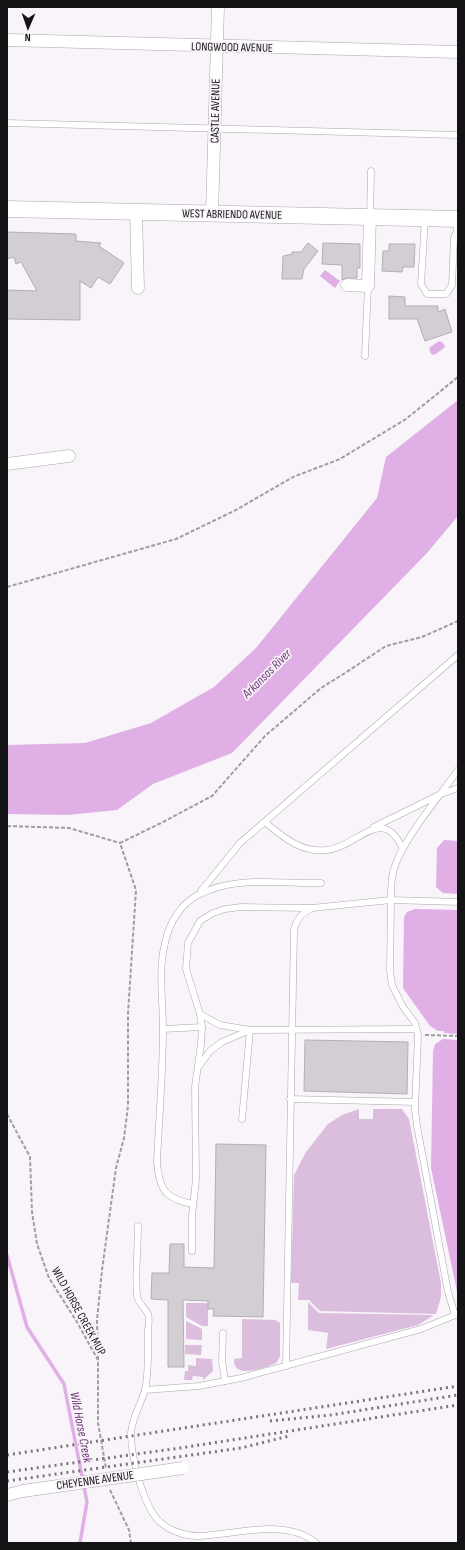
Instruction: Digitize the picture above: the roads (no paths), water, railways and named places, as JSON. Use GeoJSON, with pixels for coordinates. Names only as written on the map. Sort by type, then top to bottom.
{"type":"FeatureCollection","features":[{"type":"Feature","properties":{"kind":"street","name":"CASTLE AVENUE"},"geometry":{"type":"LineString","coordinates":[[212,214],[218,7]]}},
{"type":"Feature","properties":{"kind":"street","name":"LONGWOOD AVENUE"},"geometry":{"type":"LineString","coordinates":[[7,40],[458,52]]}},
{"type":"Feature","properties":{"kind":"street","name":"WEST ABRIENDO AVENUE"},"geometry":{"type":"LineString","coordinates":[[7,209],[425,218],[457,226]]}},
{"type":"Feature","properties":{"kind":"street"},"geometry":{"type":"LineString","coordinates":[[136,212],[138,288]]}},
{"type":"Feature","properties":{"kind":"street"},"geometry":{"type":"LineString","coordinates":[[348,285],[368,286],[370,217]]}},
{"type":"Feature","properties":{"kind":"street"},"geometry":{"type":"LineString","coordinates":[[7,464],[69,456]]}},
{"type":"Feature","properties":{"kind":"street","name":"CHEYENNE AVENUE"},"geometry":{"type":"LineString","coordinates":[[7,1495],[23,1491],[183,1468]]}},
{"type":"Feature","properties":{"kind":"lane"},"geometry":{"type":"LineString","coordinates":[[7,123],[458,135]]}},
{"type":"Feature","properties":{"kind":"lane"},"geometry":{"type":"LineString","coordinates":[[370,217],[371,171]]}},
{"type":"Feature","properties":{"kind":"lane"},"geometry":{"type":"LineString","coordinates":[[425,218],[421,284],[427,294],[446,294],[452,285],[454,238],[457,226]]}},
{"type":"Feature","properties":{"kind":"lane"},"geometry":{"type":"LineString","coordinates":[[365,356],[368,286]]}},
{"type":"Feature","properties":{"kind":"lane"},"geometry":{"type":"LineString","coordinates":[[193,1204],[179,1202],[170,1198],[162,1188],[158,1178],[157,1162],[163,1029],[162,962],[164,944],[169,928],[177,913],[187,902],[208,885],[240,843],[458,655]]}},
{"type":"Feature","properties":{"kind":"lane"},"geometry":{"type":"LineString","coordinates":[[144,1390],[200,1386],[225,1381],[421,1329],[456,1315],[448,1292],[417,1126],[415,1102],[417,1032],[415,1023],[403,1007],[392,985],[390,971],[392,877],[395,864],[403,849],[458,770]]}},
{"type":"Feature","properties":{"kind":"lane"},"geometry":{"type":"LineString","coordinates":[[265,822],[297,846],[312,850],[326,850],[341,847],[369,830],[441,794],[458,788]]}},
{"type":"Feature","properties":{"kind":"lane"},"geometry":{"type":"LineString","coordinates":[[369,830],[381,828],[391,831],[397,837],[403,849]]}},
{"type":"Feature","properties":{"kind":"lane"},"geometry":{"type":"LineString","coordinates":[[197,895],[209,889],[240,882],[320,883]]}},
{"type":"Feature","properties":{"kind":"lane"},"geometry":{"type":"LineString","coordinates":[[192,1251],[193,1204],[196,1179],[194,1123],[195,1087],[202,1027],[200,1014],[186,970],[186,958],[188,943],[200,921],[213,913],[236,908],[312,908],[391,900],[458,902]]}},
{"type":"Feature","properties":{"kind":"lane"},"geometry":{"type":"LineString","coordinates":[[286,1366],[294,930],[296,920],[302,913],[312,908]]}},
{"type":"Feature","properties":{"kind":"lane"},"geometry":{"type":"LineString","coordinates":[[200,1014],[220,1025],[250,1030],[292,1029],[417,1032]]}},
{"type":"Feature","properties":{"kind":"lane"},"geometry":{"type":"LineString","coordinates":[[163,1029],[202,1027]]}},
{"type":"Feature","properties":{"kind":"lane"},"geometry":{"type":"LineString","coordinates":[[197,1072],[201,1061],[210,1051],[235,1035],[250,1030]]}},
{"type":"Feature","properties":{"kind":"lane"},"geometry":{"type":"LineString","coordinates":[[242,1120],[250,1030]]}},
{"type":"Feature","properties":{"kind":"lane"},"geometry":{"type":"LineString","coordinates":[[290,1099],[415,1102]]}},
{"type":"Feature","properties":{"kind":"lane"},"geometry":{"type":"LineString","coordinates":[[138,1226],[137,1298],[148,1316],[147,1374],[144,1390],[132,1428],[132,1449],[140,1483],[151,1511],[158,1520],[176,1532],[186,1534],[210,1535],[276,1529],[301,1534],[316,1543]]}},
{"type":"Feature","properties":{"kind":"lane"},"geometry":{"type":"LineString","coordinates":[[223,1333],[222,1361],[225,1381]]}},
{"type":"Feature","properties":{"kind":"water"},"geometry":{"type":"Polygon","coordinates":[[[325,270],[340,281],[335,288],[320,276],[325,270]]]}},
{"type":"Feature","properties":{"kind":"water"},"geometry":{"type":"Polygon","coordinates":[[[439,341],[445,346],[444,348],[434,355],[431,354],[429,348],[439,341]]]}},
{"type":"Feature","properties":{"kind":"water","name":"Arkansas River"},"geometry":{"type":"Polygon","coordinates":[[[458,400],[458,516],[427,553],[232,753],[153,784],[117,810],[68,815],[7,814],[7,745],[85,743],[151,723],[214,687],[256,648],[377,498],[386,457],[458,400]]]}},
{"type":"Feature","properties":{"kind":"water"},"geometry":{"type":"Polygon","coordinates":[[[444,840],[458,841],[458,894],[443,893],[436,887],[437,848],[444,840]]]}},
{"type":"Feature","properties":{"kind":"water"},"geometry":{"type":"Polygon","coordinates":[[[415,909],[458,910],[458,1034],[444,1033],[444,1031],[438,1031],[430,1026],[403,988],[404,917],[407,912],[415,909]]]}},
{"type":"Feature","properties":{"kind":"water"},"geometry":{"type":"Polygon","coordinates":[[[443,1039],[458,1040],[458,1296],[431,1168],[433,1052],[435,1044],[443,1039]]]}},
{"type":"Feature","properties":{"kind":"waterway","name":"Wild Horse Creek"},"geometry":{"type":"LineString","coordinates":[[7,1255],[27,1327],[64,1384],[87,1502],[80,1543]]}},
{"type":"Feature","properties":{"kind":"railway"},"geometry":{"type":"LineString","coordinates":[[7,1455],[458,1386]]}},
{"type":"Feature","properties":{"kind":"railway"},"geometry":{"type":"LineString","coordinates":[[270,1421],[331,1415],[458,1395]]}},
{"type":"Feature","properties":{"kind":"railway"},"geometry":{"type":"LineString","coordinates":[[7,1472],[180,1448],[458,1405]]}},
{"type":"Feature","properties":{"kind":"railway"},"geometry":{"type":"LineString","coordinates":[[7,1481],[241,1448],[289,1436]]}}]}
